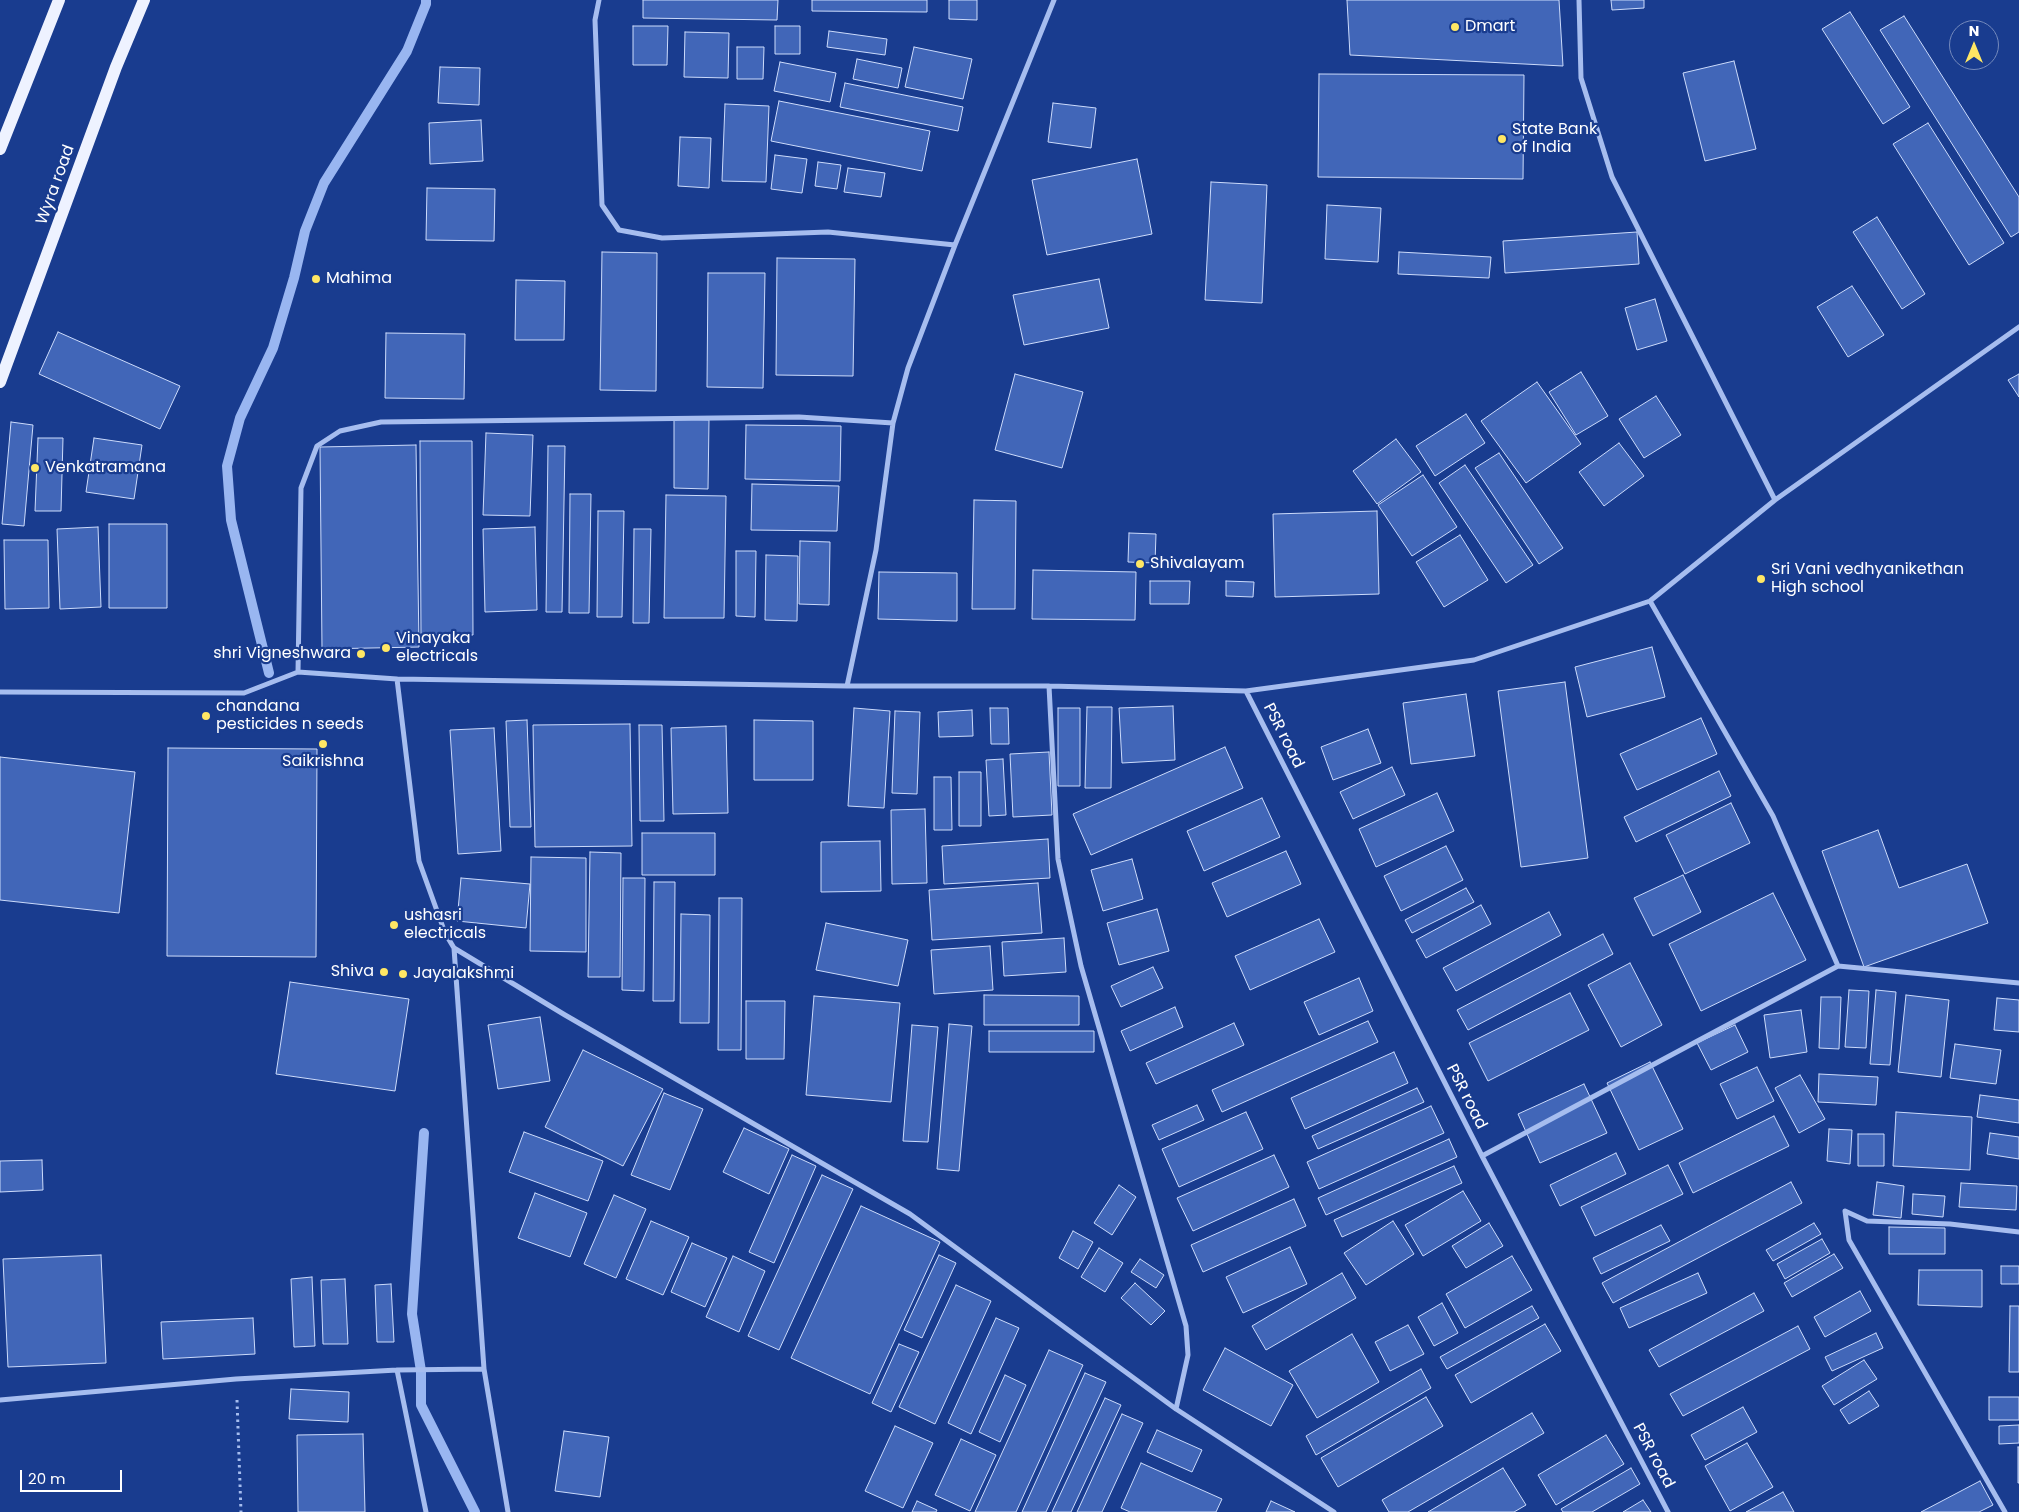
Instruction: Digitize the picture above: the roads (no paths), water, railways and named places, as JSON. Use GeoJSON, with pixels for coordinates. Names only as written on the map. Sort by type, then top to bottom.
{"type":"FeatureCollection","features":[{"type":"Feature","properties":{"kind":"main road"},"geometry":{"type":"LineString","coordinates":[[0,149],[59,0]]}},
{"type":"Feature","properties":{"kind":"main road","name":"Wyra road"},"geometry":{"type":"LineString","coordinates":[[0,382],[116,67],[144,0]]}},
{"type":"Feature","properties":{"kind":"street"},"geometry":{"type":"LineString","coordinates":[[599,0],[595,20],[602,205],[619,230],[662,238],[828,232],[955,245]]}},
{"type":"Feature","properties":{"kind":"street"},"geometry":{"type":"LineString","coordinates":[[847,686],[876,550],[893,424],[908,368],[955,245],[1054,0]]}},
{"type":"Feature","properties":{"kind":"street"},"geometry":{"type":"LineString","coordinates":[[1579,0],[1581,78],[1612,177],[1775,500]]}},
{"type":"Feature","properties":{"kind":"street"},"geometry":{"type":"LineString","coordinates":[[0,692],[244,693],[298,672],[397,679],[847,686],[1049,686],[1246,691],[1474,660],[1650,601],[1775,500],[2019,327]]}},
{"type":"Feature","properties":{"kind":"street"},"geometry":{"type":"LineString","coordinates":[[298,672],[301,488],[317,446],[340,431],[381,422],[799,417],[893,424]]}},
{"type":"Feature","properties":{"kind":"street"},"geometry":{"type":"LineString","coordinates":[[1650,601],[1772,816],[1838,966]]}},
{"type":"Feature","properties":{"kind":"street"},"geometry":{"type":"LineString","coordinates":[[397,679],[419,861],[445,933],[454,948],[484,1369],[508,1512]]}},
{"type":"Feature","properties":{"kind":"street"},"geometry":{"type":"LineString","coordinates":[[1049,686],[1058,859],[1081,966],[1186,1326],[1188,1355],[1176,1408]]}},
{"type":"Feature","properties":{"kind":"street","name":"PSR road"},"geometry":{"type":"LineString","coordinates":[[1246,691],[1482,1156],[1668,1512]]}},
{"type":"Feature","properties":{"kind":"street"},"geometry":{"type":"LineString","coordinates":[[454,948],[565,1015],[910,1214],[1176,1408],[1334,1512]]}},
{"type":"Feature","properties":{"kind":"street"},"geometry":{"type":"LineString","coordinates":[[1482,1156],[1838,966],[2019,983]]}},
{"type":"Feature","properties":{"kind":"street"},"geometry":{"type":"LineString","coordinates":[[2005,1512],[1849,1240],[1845,1211],[1867,1221],[1950,1224],[2019,1232]]}},
{"type":"Feature","properties":{"kind":"street"},"geometry":{"type":"LineString","coordinates":[[0,1400],[236,1379],[397,1370],[484,1369]]}},
{"type":"Feature","properties":{"kind":"street"},"geometry":{"type":"LineString","coordinates":[[397,1370],[426,1512]]}},
{"type":"Feature","properties":{"kind":"waterway"},"geometry":{"type":"LineString","coordinates":[[269,673],[231,520],[227,466],[240,418],[273,348],[294,278],[305,231],[324,183],[407,51],[426,0]]}},
{"type":"Feature","properties":{"kind":"waterway"},"geometry":{"type":"LineString","coordinates":[[424,1133],[412,1314],[421,1371],[421,1405],[475,1512]]}},
{"type":"Feature","properties":{"kind":"place","name":"Dmart"},"geometry":{"type":"Point","coordinates":[1455,27]}},
{"type":"Feature","properties":{"kind":"place","name":"State Bank of India"},"geometry":{"type":"Point","coordinates":[1502,139]}},
{"type":"Feature","properties":{"kind":"place","name":"Mahima"},"geometry":{"type":"Point","coordinates":[316,279]}},
{"type":"Feature","properties":{"kind":"place","name":"Venkatramana"},"geometry":{"type":"Point","coordinates":[35,468]}},
{"type":"Feature","properties":{"kind":"place","name":"Shivalayam"},"geometry":{"type":"Point","coordinates":[1140,564]}},
{"type":"Feature","properties":{"kind":"place","name":"Sri Vani vedhyanikethan High school"},"geometry":{"type":"Point","coordinates":[1761,579]}},
{"type":"Feature","properties":{"kind":"place","name":"Vinayaka electricals"},"geometry":{"type":"Point","coordinates":[386,648]}},
{"type":"Feature","properties":{"kind":"place","name":"shri Vigneshwara"},"geometry":{"type":"Point","coordinates":[361,654]}},
{"type":"Feature","properties":{"kind":"place","name":"chandana pesticides n seeds"},"geometry":{"type":"Point","coordinates":[206,716]}},
{"type":"Feature","properties":{"kind":"place","name":"Saikrishna"},"geometry":{"type":"Point","coordinates":[323,744]}},
{"type":"Feature","properties":{"kind":"place","name":"ushasri electricals"},"geometry":{"type":"Point","coordinates":[394,925]}},
{"type":"Feature","properties":{"kind":"place","name":"Shiva"},"geometry":{"type":"Point","coordinates":[384,972]}},
{"type":"Feature","properties":{"kind":"place","name":"Jayalakshmi"},"geometry":{"type":"Point","coordinates":[403,974]}}]}
